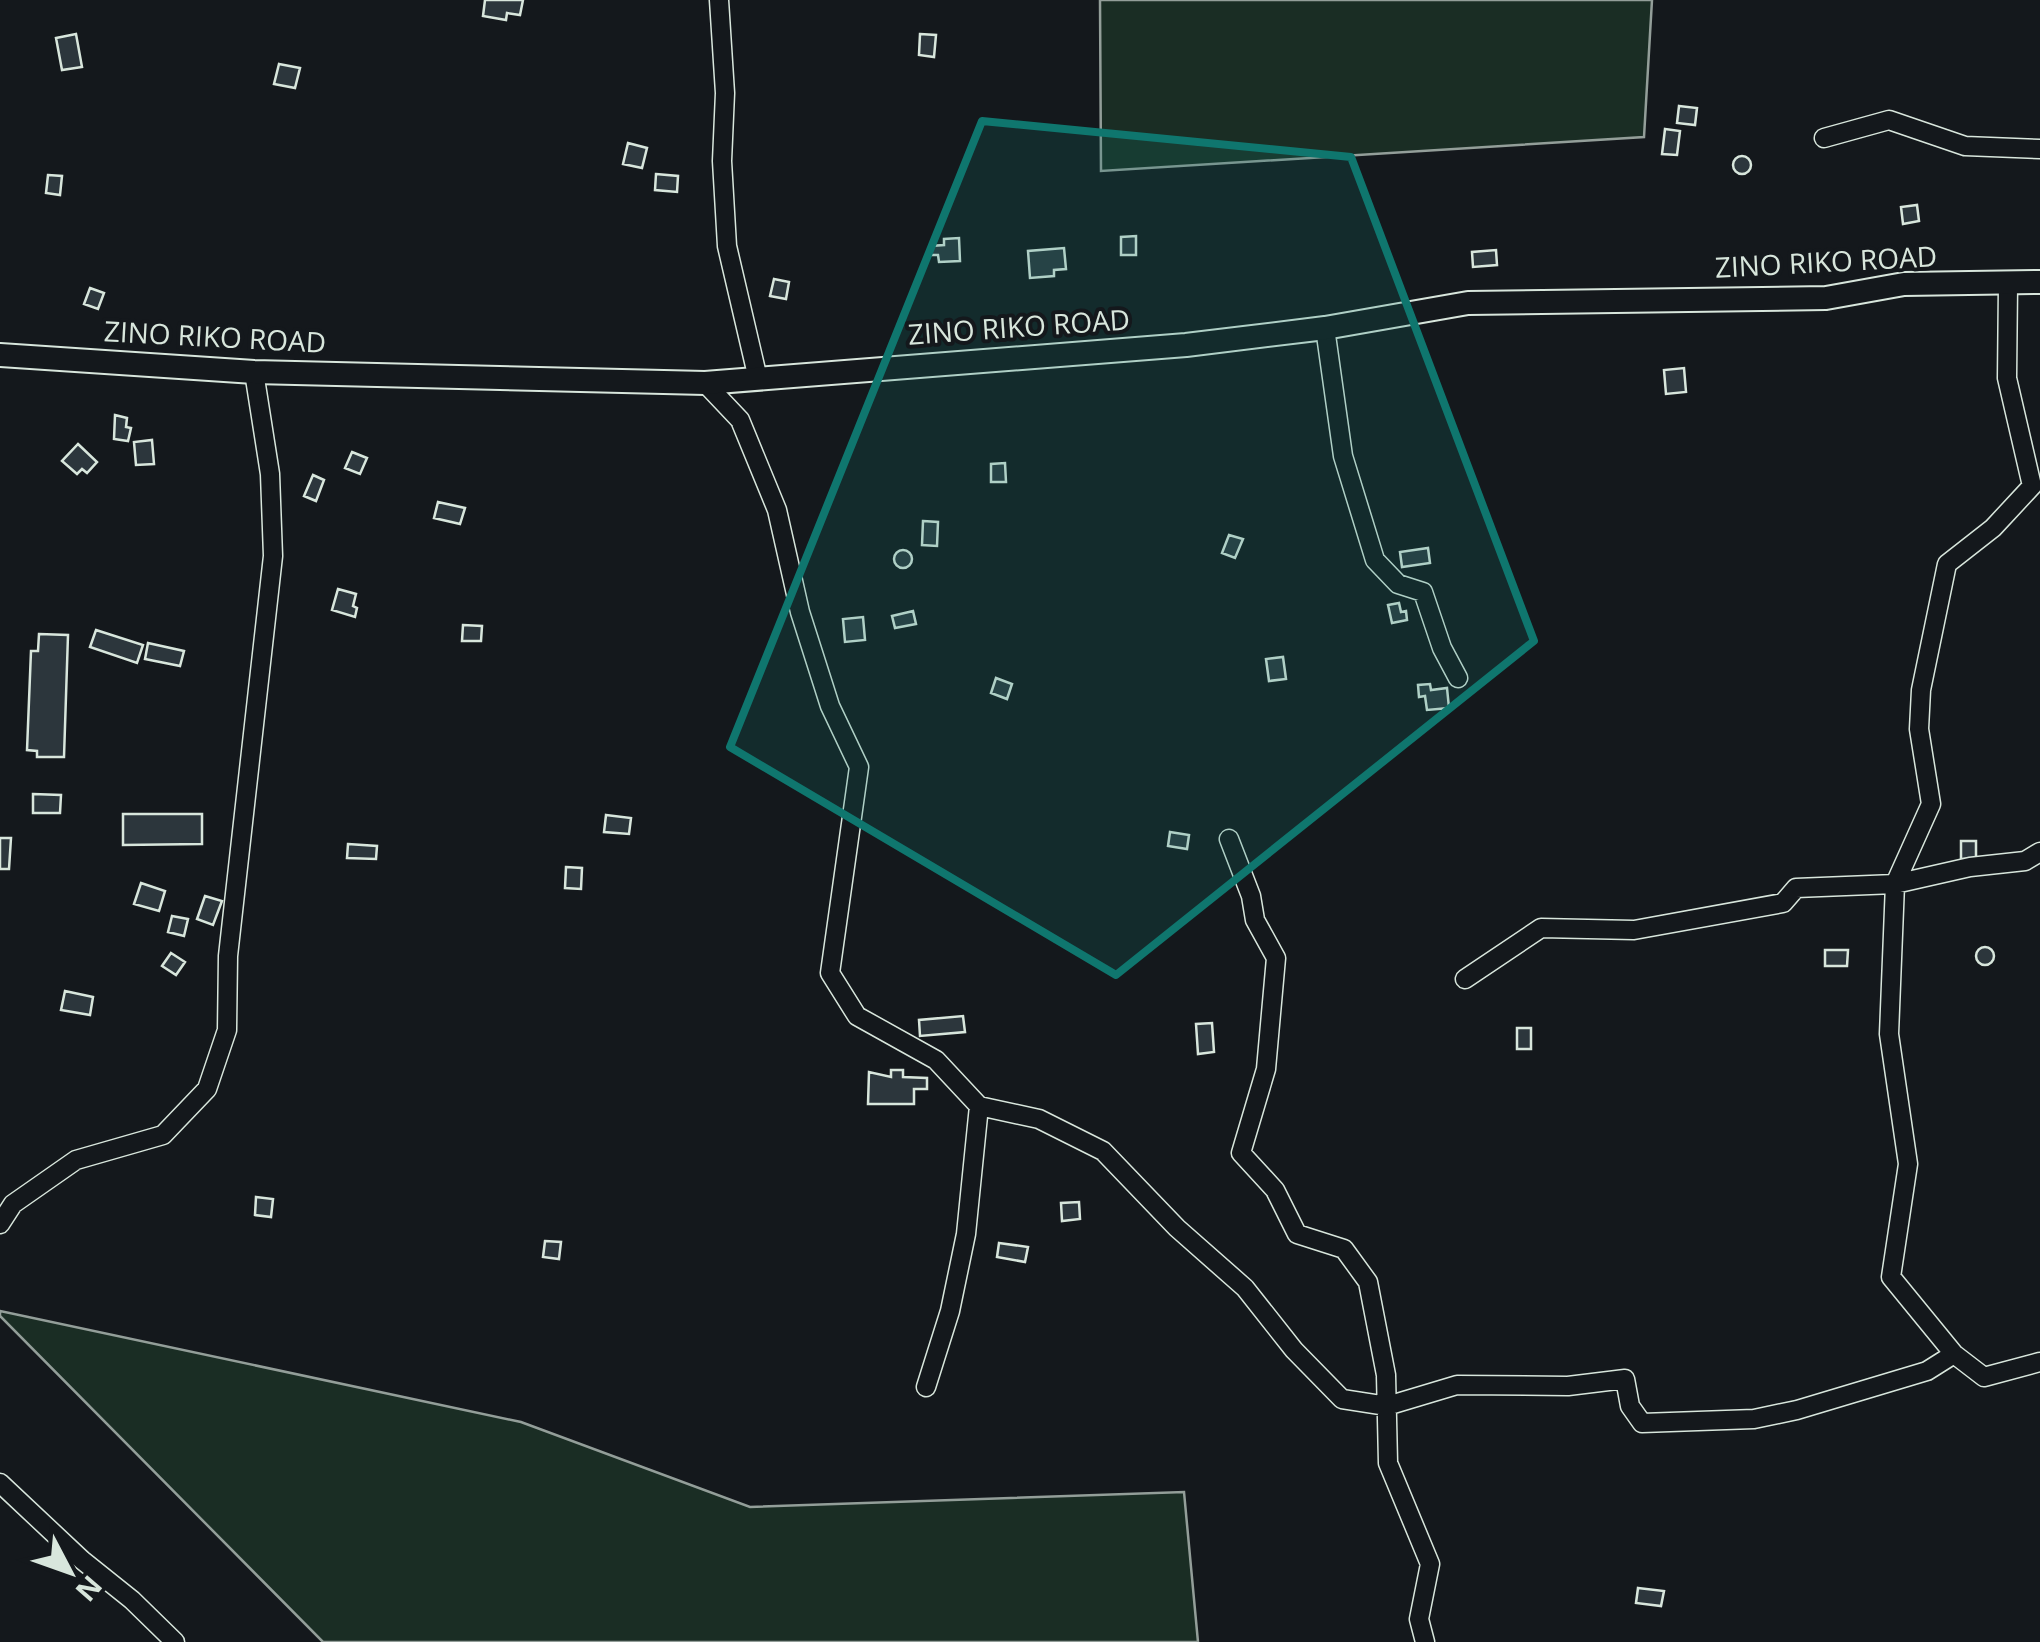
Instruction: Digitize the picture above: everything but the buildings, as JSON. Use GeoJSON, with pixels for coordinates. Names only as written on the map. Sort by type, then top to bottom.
{"type":"FeatureCollection","features":[{"type":"Feature","properties":{"kind":"street"},"geometry":{"type":"LineString","coordinates":[[719,0],[725,92],[722,161],[727,246],[758,379]]}},
{"type":"Feature","properties":{"kind":"street"},"geometry":{"type":"LineString","coordinates":[[1824,138],[1888,120],[1965,146],[2040,148]]}},
{"type":"Feature","properties":{"kind":"street","name":"ZINO RIKO ROAD"},"geometry":{"type":"LineString","coordinates":[[0,354],[254,372],[705,384],[1186,345],[1325,328],[1468,304],[1826,298],[1904,284],[2040,282]]}},
{"type":"Feature","properties":{"kind":"street"},"geometry":{"type":"LineString","coordinates":[[2008,285],[2006,378],[2032,486],[1993,528],[1947,564],[1920,710],[1919,729],[1930,804],[1895,884],[1889,1034],[1908,1164],[1892,1277],[1954,1354],[1984,1377],[2040,1362]]}},
{"type":"Feature","properties":{"kind":"street"},"geometry":{"type":"LineString","coordinates":[[1325,328],[1342,456],[1375,560],[1398,584],[1424,592],[1442,648],[1458,678]]}},
{"type":"Feature","properties":{"kind":"street"},"geometry":{"type":"LineString","coordinates":[[0,1224],[13,1204],[76,1160],[163,1134],[207,1089],[227,1030],[228,956],[273,556],[270,474],[254,372]]}},
{"type":"Feature","properties":{"kind":"street"},"geometry":{"type":"LineString","coordinates":[[705,384],[740,420],[777,510],[806,631],[830,706],[859,768],[830,973],[857,1016],[936,1060],[979,1106],[1039,1119],[1102,1150],[1177,1228],[1245,1288],[1294,1350],[1342,1399],[1386,1406],[1457,1385],[1568,1386],[1625,1379],[1630,1406],[1642,1423],[1754,1419],[1926,1371],[1954,1354]]}},
{"type":"Feature","properties":{"kind":"street"},"geometry":{"type":"LineString","coordinates":[[1229,839],[1251,896],[1254,920],[1276,958],[1266,1069],[1241,1153],[1275,1190],[1297,1234],[1344,1249],[1368,1282],[1386,1375],[1388,1463],[1430,1564],[1419,1619],[1424,1642]]}},
{"type":"Feature","properties":{"kind":"street"},"geometry":{"type":"LineString","coordinates":[[1465,979],[1541,928],[1634,930],[1783,904],[1796,888],[1895,884],[1970,867],[2024,861],[2040,852]]}},
{"type":"Feature","properties":{"kind":"street"},"geometry":{"type":"LineString","coordinates":[[926,1387],[950,1311],[966,1234],[979,1106]]}},
{"type":"Feature","properties":{"kind":"street"},"geometry":{"type":"LineString","coordinates":[[0,1483],[175,1642]]}},
{"type":"Feature","properties":{"kind":"highlighted area"},"geometry":{"type":"Polygon","coordinates":[[[982,121],[1351,157],[1534,641],[1116,975],[730,747],[982,121]]]}},
{"type":"Feature","properties":{"kind":"green space"},"geometry":{"type":"Polygon","coordinates":[[[1100,0],[1652,0],[1644,137],[1101,171],[1100,0]]]}},
{"type":"Feature","properties":{"kind":"green space"},"geometry":{"type":"Polygon","coordinates":[[[0,1311],[521,1422],[750,1507],[1184,1492],[1198,1642],[323,1642],[0,1316],[0,1311]]]}}]}
